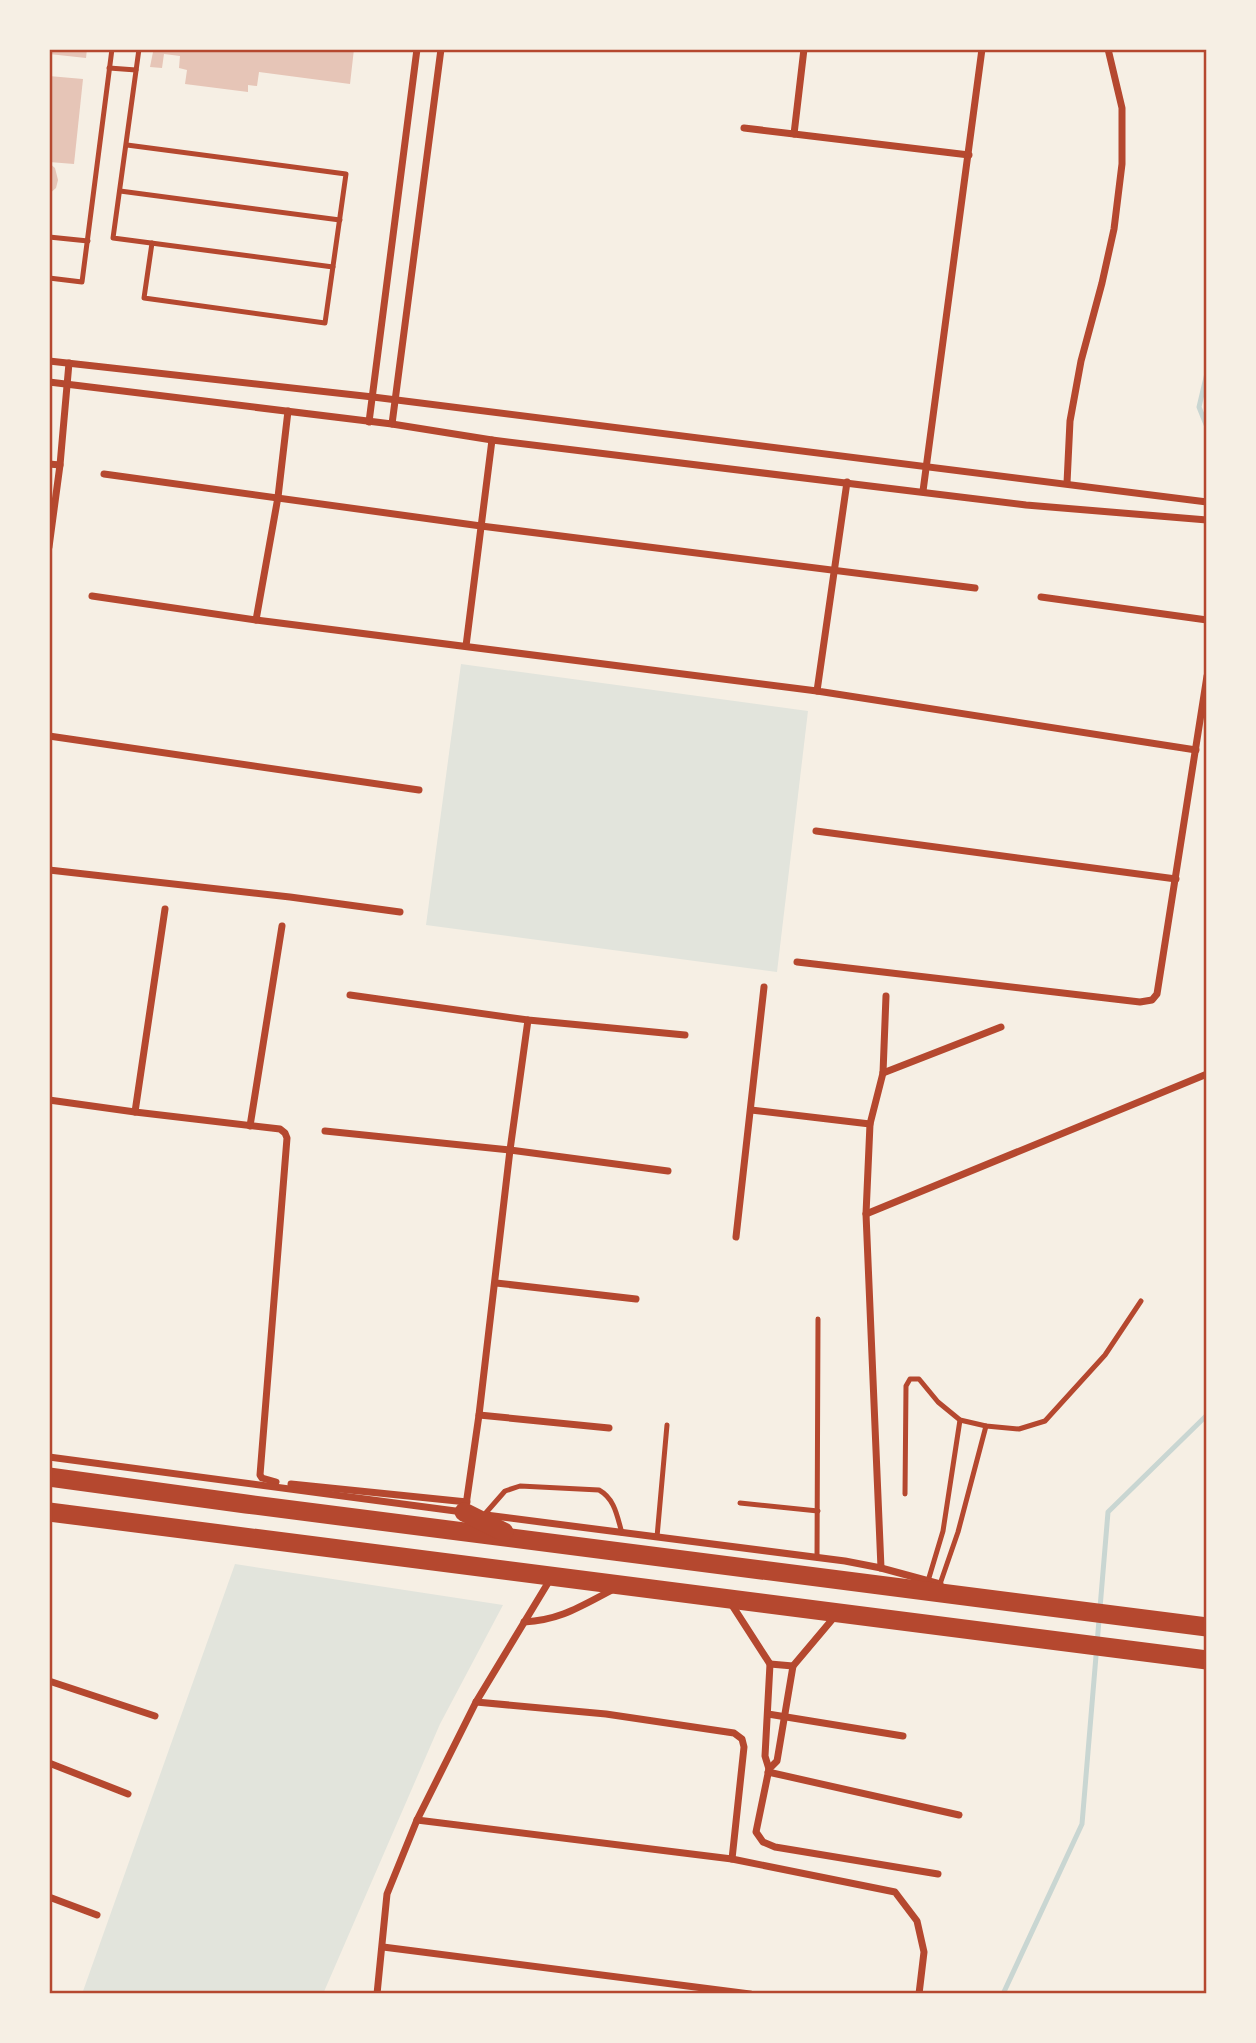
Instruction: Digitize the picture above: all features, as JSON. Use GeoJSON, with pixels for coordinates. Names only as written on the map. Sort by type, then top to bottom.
{"type":"FeatureCollection","features":[{"type":"Feature","properties":{"kind":"highway"},"geometry":{"type":"LineString","coordinates":[[49,1477],[1207,1627]]}},
{"type":"Feature","properties":{"kind":"highway"},"geometry":{"type":"LineString","coordinates":[[465,1507],[517,1538]]}},
{"type":"Feature","properties":{"kind":"highway"},"geometry":{"type":"LineString","coordinates":[[49,1512],[1207,1660]]}},
{"type":"Feature","properties":{"kind":"street"},"geometry":{"type":"LineString","coordinates":[[369,422],[417,49]]}},
{"type":"Feature","properties":{"kind":"street"},"geometry":{"type":"LineString","coordinates":[[392,424],[441,49]]}},
{"type":"Feature","properties":{"kind":"street"},"geometry":{"type":"LineString","coordinates":[[794,134],[804,49]]}},
{"type":"Feature","properties":{"kind":"street"},"geometry":{"type":"LineString","coordinates":[[923,491],[982,49]]}},
{"type":"Feature","properties":{"kind":"street"},"geometry":{"type":"LineString","coordinates":[[1067,484],[1070,421],[1114,229],[1122,164],[1122,108],[1108,49]]}},
{"type":"Feature","properties":{"kind":"street"},"geometry":{"type":"LineString","coordinates":[[744,128],[969,155]]}},
{"type":"Feature","properties":{"kind":"street"},"geometry":{"type":"LineString","coordinates":[[49,361],[373,397],[1207,502]]}},
{"type":"Feature","properties":{"kind":"street"},"geometry":{"type":"LineString","coordinates":[[49,547],[69,363]]}},
{"type":"Feature","properties":{"kind":"street"},"geometry":{"type":"LineString","coordinates":[[49,382],[392,424],[492,440],[1026,505],[1207,520]]}},
{"type":"Feature","properties":{"kind":"street"},"geometry":{"type":"LineString","coordinates":[[256,620],[278,497],[288,411]]}},
{"type":"Feature","properties":{"kind":"street"},"geometry":{"type":"LineString","coordinates":[[466,646],[492,440]]}},
{"type":"Feature","properties":{"kind":"street"},"geometry":{"type":"LineString","coordinates":[[49,464],[60,465]]}},
{"type":"Feature","properties":{"kind":"street"},"geometry":{"type":"LineString","coordinates":[[104,474],[481,526],[975,588]]}},
{"type":"Feature","properties":{"kind":"street"},"geometry":{"type":"LineString","coordinates":[[817,691],[848,482]]}},
{"type":"Feature","properties":{"kind":"street"},"geometry":{"type":"LineString","coordinates":[[92,596],[256,620],[817,691],[1196,750]]}},
{"type":"Feature","properties":{"kind":"street"},"geometry":{"type":"LineString","coordinates":[[1041,597],[1207,620]]}},
{"type":"Feature","properties":{"kind":"street"},"geometry":{"type":"LineString","coordinates":[[797,962],[1147,1002],[1157,994],[1207,676]]}},
{"type":"Feature","properties":{"kind":"street"},"geometry":{"type":"LineString","coordinates":[[49,736],[419,790]]}},
{"type":"Feature","properties":{"kind":"street"},"geometry":{"type":"LineString","coordinates":[[817,831],[1176,878]]}},
{"type":"Feature","properties":{"kind":"street"},"geometry":{"type":"LineString","coordinates":[[49,870],[400,912]]}},
{"type":"Feature","properties":{"kind":"street"},"geometry":{"type":"LineString","coordinates":[[135,1112],[165,909]]}},
{"type":"Feature","properties":{"kind":"street"},"geometry":{"type":"LineString","coordinates":[[250,1126],[282,926]]}},
{"type":"Feature","properties":{"kind":"street"},"geometry":{"type":"LineString","coordinates":[[736,1237],[764,987]]}},
{"type":"Feature","properties":{"kind":"street"},"geometry":{"type":"LineString","coordinates":[[350,995],[528,1020],[685,1035]]}},
{"type":"Feature","properties":{"kind":"street"},"geometry":{"type":"LineString","coordinates":[[881,1568],[866,1214],[870,1124],[883,1073],[886,996]]}},
{"type":"Feature","properties":{"kind":"street"},"geometry":{"type":"LineString","coordinates":[[465,1507],[528,1020]]}},
{"type":"Feature","properties":{"kind":"street"},"geometry":{"type":"LineString","coordinates":[[883,1073],[1000,1027]]}},
{"type":"Feature","properties":{"kind":"street"},"geometry":{"type":"LineString","coordinates":[[866,1214],[1207,1074]]}},
{"type":"Feature","properties":{"kind":"street"},"geometry":{"type":"LineString","coordinates":[[49,1100],[280,1129],[287,1139],[260,1475],[267,1480],[465,1507],[484,1515],[881,1568],[999,1600]]}},
{"type":"Feature","properties":{"kind":"street"},"geometry":{"type":"LineString","coordinates":[[751,1110],[870,1124]]}},
{"type":"Feature","properties":{"kind":"street"},"geometry":{"type":"LineString","coordinates":[[326,1131],[510,1150],[668,1171]]}},
{"type":"Feature","properties":{"kind":"street"},"geometry":{"type":"LineString","coordinates":[[496,1283],[636,1299]]}},
{"type":"Feature","properties":{"kind":"street"},"geometry":{"type":"LineString","coordinates":[[479,1415],[609,1427]]}},
{"type":"Feature","properties":{"kind":"street"},"geometry":{"type":"LineString","coordinates":[[49,1457],[465,1507]]}},
{"type":"Feature","properties":{"kind":"street"},"geometry":{"type":"LineString","coordinates":[[377,1994],[387,1894],[417,1820],[475,1702],[552,1576]]}},
{"type":"Feature","properties":{"kind":"street"},"geometry":{"type":"LineString","coordinates":[[524,1622],[547,1621],[561,1616],[621,1585]]}},
{"type":"Feature","properties":{"kind":"street"},"geometry":{"type":"LineString","coordinates":[[728,1599],[770,1664],[765,1756],[768,1771],[756,1832],[763,1842],[775,1847],[938,1874]]}},
{"type":"Feature","properties":{"kind":"street"},"geometry":{"type":"LineString","coordinates":[[768,1771],[777,1761],[793,1666],[838,1613]]}},
{"type":"Feature","properties":{"kind":"street"},"geometry":{"type":"LineString","coordinates":[[1153,1621],[1207,1620]]}},
{"type":"Feature","properties":{"kind":"street"},"geometry":{"type":"LineString","coordinates":[[770,1664],[793,1666]]}},
{"type":"Feature","properties":{"kind":"street"},"geometry":{"type":"LineString","coordinates":[[49,1681],[156,1716]]}},
{"type":"Feature","properties":{"kind":"street"},"geometry":{"type":"LineString","coordinates":[[475,1702],[606,1714],[734,1733],[741,1739],[744,1747],[732,1860]]}},
{"type":"Feature","properties":{"kind":"street"},"geometry":{"type":"LineString","coordinates":[[768,1714],[903,1736]]}},
{"type":"Feature","properties":{"kind":"street"},"geometry":{"type":"LineString","coordinates":[[49,1763],[128,1794]]}},
{"type":"Feature","properties":{"kind":"street"},"geometry":{"type":"LineString","coordinates":[[768,1771],[959,1815]]}},
{"type":"Feature","properties":{"kind":"street"},"geometry":{"type":"LineString","coordinates":[[417,1820],[732,1860],[895,1892],[917,1921],[923,1952],[919,1994]]}},
{"type":"Feature","properties":{"kind":"street"},"geometry":{"type":"LineString","coordinates":[[49,1898],[97,1915]]}},
{"type":"Feature","properties":{"kind":"street"},"geometry":{"type":"LineString","coordinates":[[383,1947],[750,1994]]}},
{"type":"Feature","properties":{"kind":"lane"},"geometry":{"type":"LineString","coordinates":[[49,278],[82,282],[112,49]]}},
{"type":"Feature","properties":{"kind":"lane"},"geometry":{"type":"LineString","coordinates":[[139,49],[113,238],[333,267]]}},
{"type":"Feature","properties":{"kind":"lane"},"geometry":{"type":"LineString","coordinates":[[109,68],[136,70]]}},
{"type":"Feature","properties":{"kind":"lane"},"geometry":{"type":"LineString","coordinates":[[127,145],[346,174],[326,323],[144,298],[152,243]]}},
{"type":"Feature","properties":{"kind":"lane"},"geometry":{"type":"LineString","coordinates":[[120,191],[340,220]]}},
{"type":"Feature","properties":{"kind":"lane"},"geometry":{"type":"LineString","coordinates":[[49,237],[88,241]]}},
{"type":"Feature","properties":{"kind":"lane"},"geometry":{"type":"LineString","coordinates":[[905,1494],[906,1383],[912,1378],[919,1379],[938,1402],[960,1420],[1019,1429],[1045,1421],[1105,1355],[1141,1301]]}},
{"type":"Feature","properties":{"kind":"lane"},"geometry":{"type":"LineString","coordinates":[[817,1558],[818,1319]]}},
{"type":"Feature","properties":{"kind":"lane"},"geometry":{"type":"LineString","coordinates":[[928,1581],[943,1531],[960,1420]]}},
{"type":"Feature","properties":{"kind":"lane"},"geometry":{"type":"LineString","coordinates":[[657,1537],[667,1424]]}},
{"type":"Feature","properties":{"kind":"lane"},"geometry":{"type":"LineString","coordinates":[[940,1584],[958,1532],[986,1426]]}},
{"type":"Feature","properties":{"kind":"lane"},"geometry":{"type":"LineString","coordinates":[[484,1515],[505,1491],[520,1486],[599,1490],[608,1495],[613,1503],[622,1533]]}},
{"type":"Feature","properties":{"kind":"lane"},"geometry":{"type":"LineString","coordinates":[[740,1503],[818,1511]]}},
{"type":"Feature","properties":{"kind":"shaded area"},"geometry":{"type":"Polygon","coordinates":[[[461,664],[808,711],[777,972],[426,925],[461,664]]]}},
{"type":"Feature","properties":{"kind":"shaded area"},"geometry":{"type":"Polygon","coordinates":[[[235,1564],[503,1605],[440,1724],[323,1994],[82,1994],[235,1564]]]}},
{"type":"Feature","properties":{"kind":"building"},"geometry":{"type":"Polygon","coordinates":[[[49,49],[87,49],[86,58],[49,54],[49,49]]]}},
{"type":"Feature","properties":{"kind":"building"},"geometry":{"type":"Polygon","coordinates":[[[147,49],[354,49],[350,84],[259,72],[257,86],[248,85],[248,92],[185,84],[187,70],[179,68],[180,56],[164,54],[162,68],[150,67],[153,52],[147,52],[147,49]]]}},
{"type":"Feature","properties":{"kind":"building"},"geometry":{"type":"Polygon","coordinates":[[[49,76],[83,79],[74,164],[49,162],[49,76]]]}},
{"type":"Feature","properties":{"kind":"building"},"geometry":{"type":"Polygon","coordinates":[[[49,163],[55,168],[58,180],[56,188],[49,194],[49,163]]]}},
{"type":"Feature","properties":{"kind":"waterway"},"geometry":{"type":"LineString","coordinates":[[1207,373],[1199,407],[1207,427]]}},
{"type":"Feature","properties":{"kind":"waterway"},"geometry":{"type":"LineString","coordinates":[[1003,1994],[1082,1824],[1108,1512],[1207,1415]]}}]}
